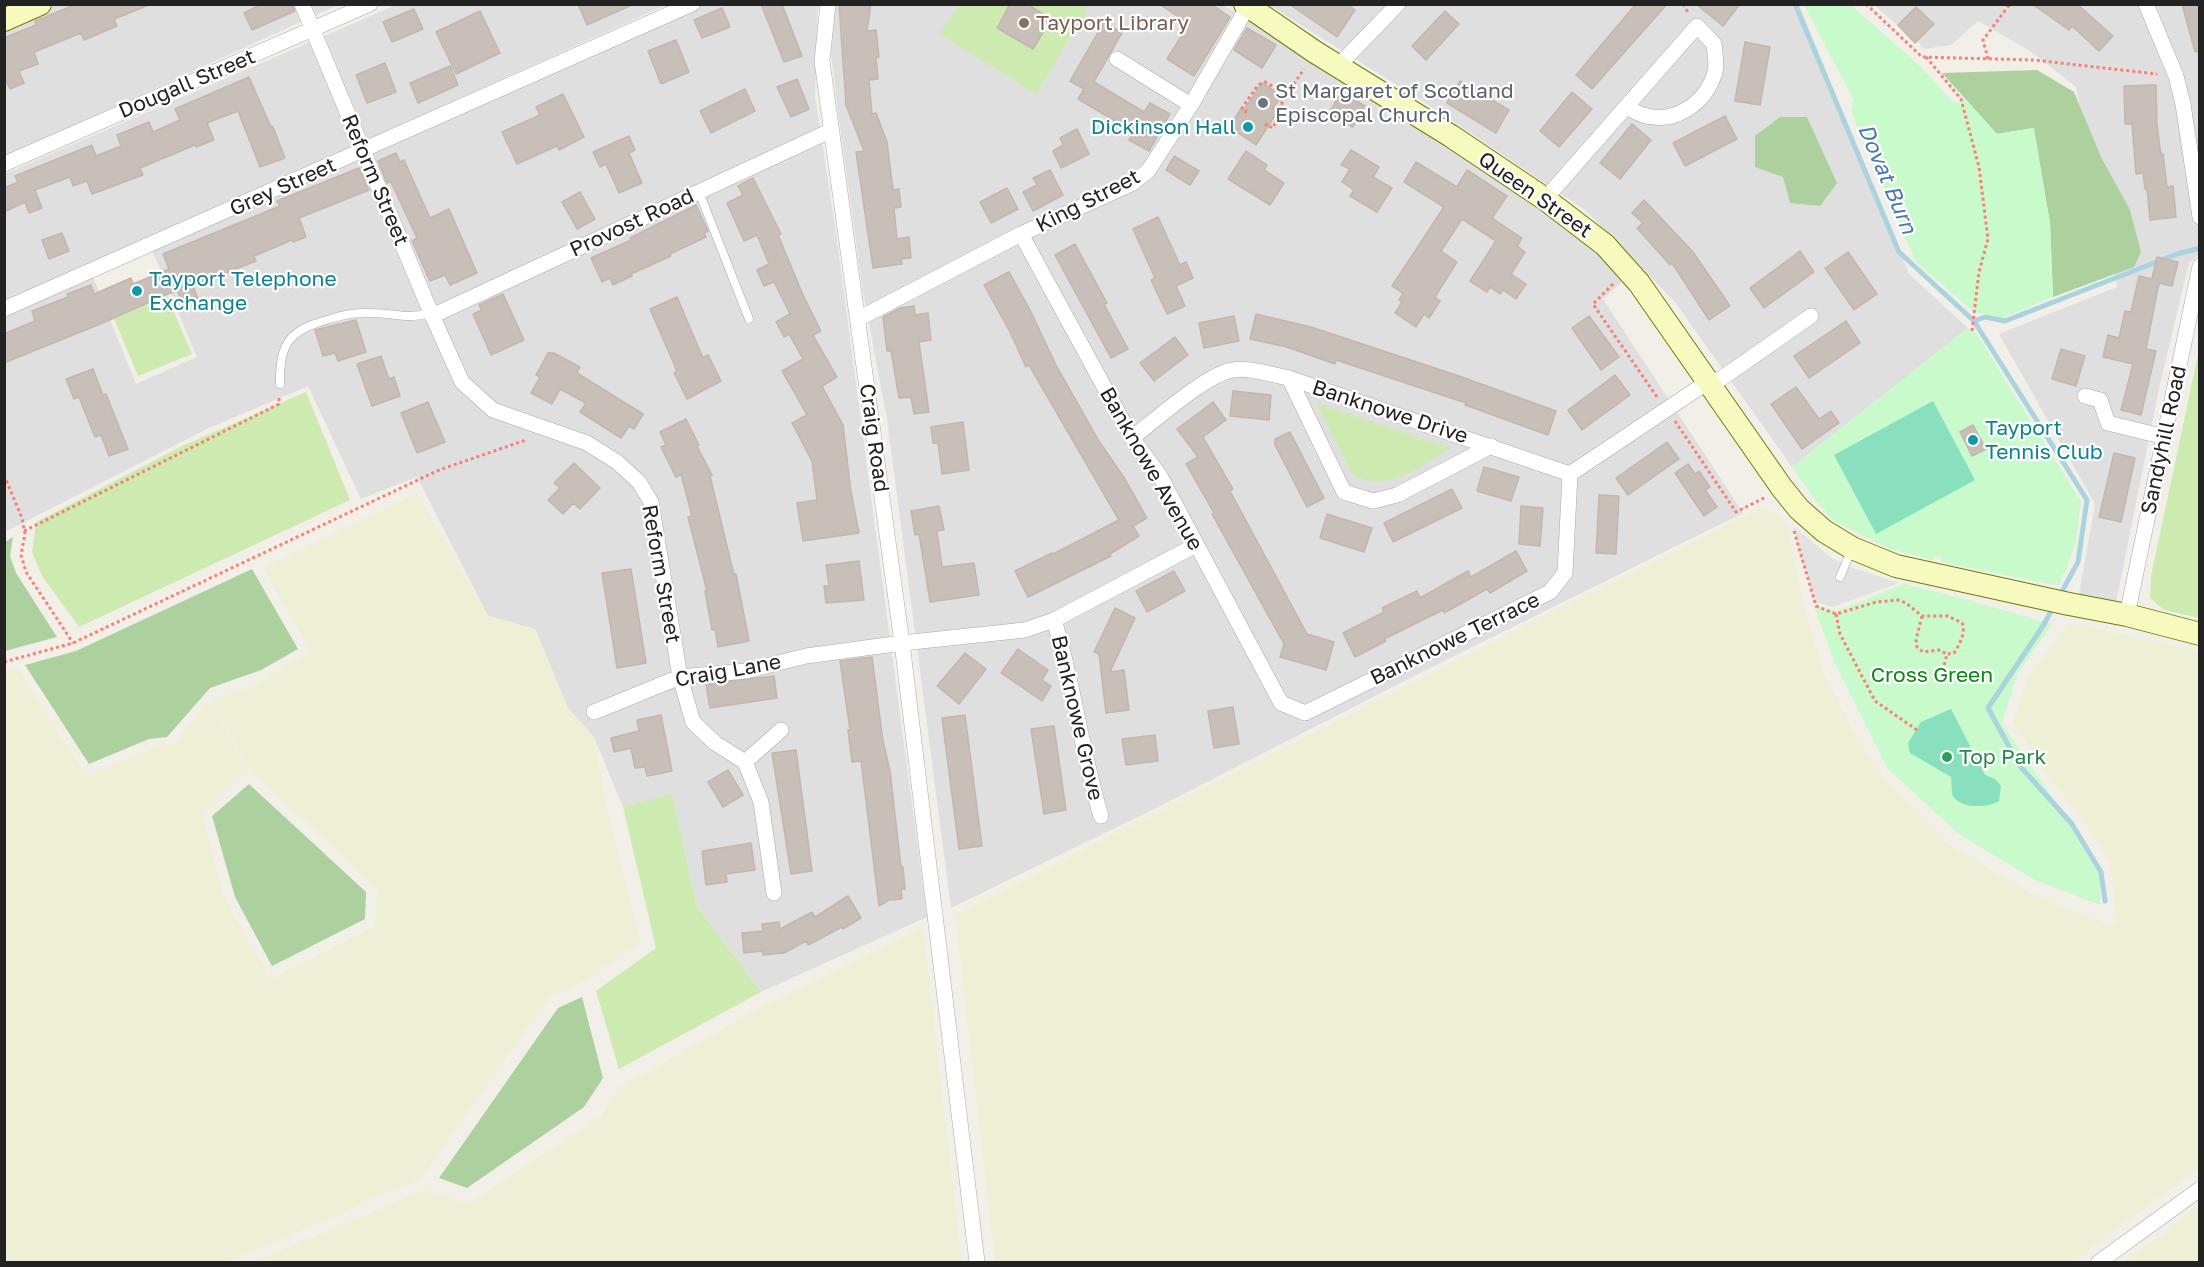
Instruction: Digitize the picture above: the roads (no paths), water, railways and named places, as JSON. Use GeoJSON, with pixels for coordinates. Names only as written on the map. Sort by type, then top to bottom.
{"type":"FeatureCollection","features":[{"type":"Feature","properties":{"kind":"main road"},"geometry":{"type":"LineString","coordinates":[[4,20],[40,4]]}},
{"type":"Feature","properties":{"kind":"main road","name":"Queen Street"},"geometry":{"type":"LineString","coordinates":[[1247,5],[1315,52],[1451,136],[1545,199],[1605,246],[1639,283],[1758,455],[1799,509],[1824,531],[1852,548],[1896,566],[2127,615],[2199,634]]}},
{"type":"Feature","properties":{"kind":"street","name":"Reform Street"},"geometry":{"type":"LineString","coordinates":[[302,4],[431,314],[462,382],[493,410],[587,443],[617,462],[639,482],[651,501],[680,677],[693,722],[715,743],[745,762]]}},
{"type":"Feature","properties":{"kind":"street","name":"Dougall Street"},"geometry":{"type":"LineString","coordinates":[[4,164],[370,4]]}},
{"type":"Feature","properties":{"kind":"street","name":"Grey Street"},"geometry":{"type":"LineString","coordinates":[[4,309],[363,152],[692,4]]}},
{"type":"Feature","properties":{"kind":"street","name":"Craig Road"},"geometry":{"type":"LineString","coordinates":[[828,4],[822,61],[902,643],[977,1263]]}},
{"type":"Feature","properties":{"kind":"street"},"geometry":{"type":"LineString","coordinates":[[1338,66],[1398,4]]}},
{"type":"Feature","properties":{"kind":"street"},"geometry":{"type":"LineString","coordinates":[[2146,4],[2176,76],[2183,104],[2199,217]]}},
{"type":"Feature","properties":{"kind":"street","name":"King Street"},"geometry":{"type":"LineString","coordinates":[[858,319],[1021,234],[1131,184],[1148,171],[1191,105],[1247,5]]}},
{"type":"Feature","properties":{"kind":"street"},"geometry":{"type":"LineString","coordinates":[[1545,199],[1697,26],[1714,44],[1716,70],[1708,88],[1697,103],[1680,115],[1660,117],[1643,115],[1626,107]]}},
{"type":"Feature","properties":{"kind":"street"},"geometry":{"type":"LineString","coordinates":[[1117,59],[1191,105]]}},
{"type":"Feature","properties":{"kind":"street","name":"Provost Road"},"geometry":{"type":"LineString","coordinates":[[431,314],[832,130]]}},
{"type":"Feature","properties":{"kind":"street","name":"Banknowe Avenue"},"geometry":{"type":"LineString","coordinates":[[1021,234],[1132,438],[1160,476],[1281,703]]}},
{"type":"Feature","properties":{"kind":"street","name":"Sandyhill Road"},"geometry":{"type":"LineString","coordinates":[[2127,615],[2199,266]]}},
{"type":"Feature","properties":{"kind":"street"},"geometry":{"type":"LineString","coordinates":[[1570,474],[1700,387],[1722,378],[1811,316]]}},
{"type":"Feature","properties":{"kind":"street","name":"Banknowe Drive"},"geometry":{"type":"LineString","coordinates":[[1132,438],[1200,385],[1232,370],[1255,371],[1289,378],[1570,474]]}},
{"type":"Feature","properties":{"kind":"street","name":"Banknowe Drive"},"geometry":{"type":"LineString","coordinates":[[1289,378],[1344,492],[1373,501],[1397,495],[1491,446]]}},
{"type":"Feature","properties":{"kind":"street"},"geometry":{"type":"LineString","coordinates":[[2085,396],[2100,400],[2108,423],[2165,437]]}},
{"type":"Feature","properties":{"kind":"street","name":"Banknowe Terrace"},"geometry":{"type":"LineString","coordinates":[[1281,703],[1305,713],[1550,592],[1565,573],[1570,474]]}},
{"type":"Feature","properties":{"kind":"street","name":"Craig Lane"},"geometry":{"type":"LineString","coordinates":[[594,712],[680,677],[746,671],[806,656],[1025,630],[1054,620],[1196,545]]}},
{"type":"Feature","properties":{"kind":"street","name":"Banknowe Grove"},"geometry":{"type":"LineString","coordinates":[[1054,620],[1063,650],[1090,779],[1101,816]]}},
{"type":"Feature","properties":{"kind":"street"},"geometry":{"type":"LineString","coordinates":[[774,893],[761,801],[745,762],[781,730]]}},
{"type":"Feature","properties":{"kind":"street"},"geometry":{"type":"LineString","coordinates":[[2099,1263],[2199,1189]]}},
{"type":"Feature","properties":{"kind":"lane"},"geometry":{"type":"LineString","coordinates":[[699,192],[749,319]]}},
{"type":"Feature","properties":{"kind":"lane"},"geometry":{"type":"LineString","coordinates":[[280,384],[279,364],[283,350],[294,333],[312,324],[346,314],[372,313],[413,318],[431,314]]}},
{"type":"Feature","properties":{"kind":"lane"},"geometry":{"type":"LineString","coordinates":[[1840,577],[1852,548]]}},
{"type":"Feature","properties":{"kind":"waterway","name":"Dovat Burn"},"geometry":{"type":"LineString","coordinates":[[1795,4],[1899,252],[1974,321],[2087,500],[2078,562],[2060,595]]}},
{"type":"Feature","properties":{"kind":"waterway","name":"Dovat Burn"},"geometry":{"type":"LineString","coordinates":[[1974,321],[1985,317],[2005,321],[2177,254],[2200,248]]}},
{"type":"Feature","properties":{"kind":"waterway"},"geometry":{"type":"LineString","coordinates":[[2054,606],[1988,708],[2019,765],[2072,824],[2101,872],[2105,901]]}},
{"type":"Feature","properties":{"kind":"place","name":"Tayport Library"},"geometry":{"type":"Point","coordinates":[1024,23]}},
{"type":"Feature","properties":{"kind":"place","name":"St Margaret of Scotland Episcopal Church"},"geometry":{"type":"Point","coordinates":[1263,103]}},
{"type":"Feature","properties":{"kind":"place","name":"Dickinson Hall"},"geometry":{"type":"Point","coordinates":[1248,127]}},
{"type":"Feature","properties":{"kind":"place","name":"Tayport Telephone Exchange"},"geometry":{"type":"Point","coordinates":[137,291]}},
{"type":"Feature","properties":{"kind":"place","name":"Tayport Tennis Club"},"geometry":{"type":"Point","coordinates":[1973,440]}},
{"type":"Feature","properties":{"kind":"place","name":"Top Park"},"geometry":{"type":"Point","coordinates":[1947,757]}},
{"type":"Feature","properties":{"kind":"park label","name":"Cross Green"},"geometry":{"type":"Point","coordinates":[1932,675]}}]}
